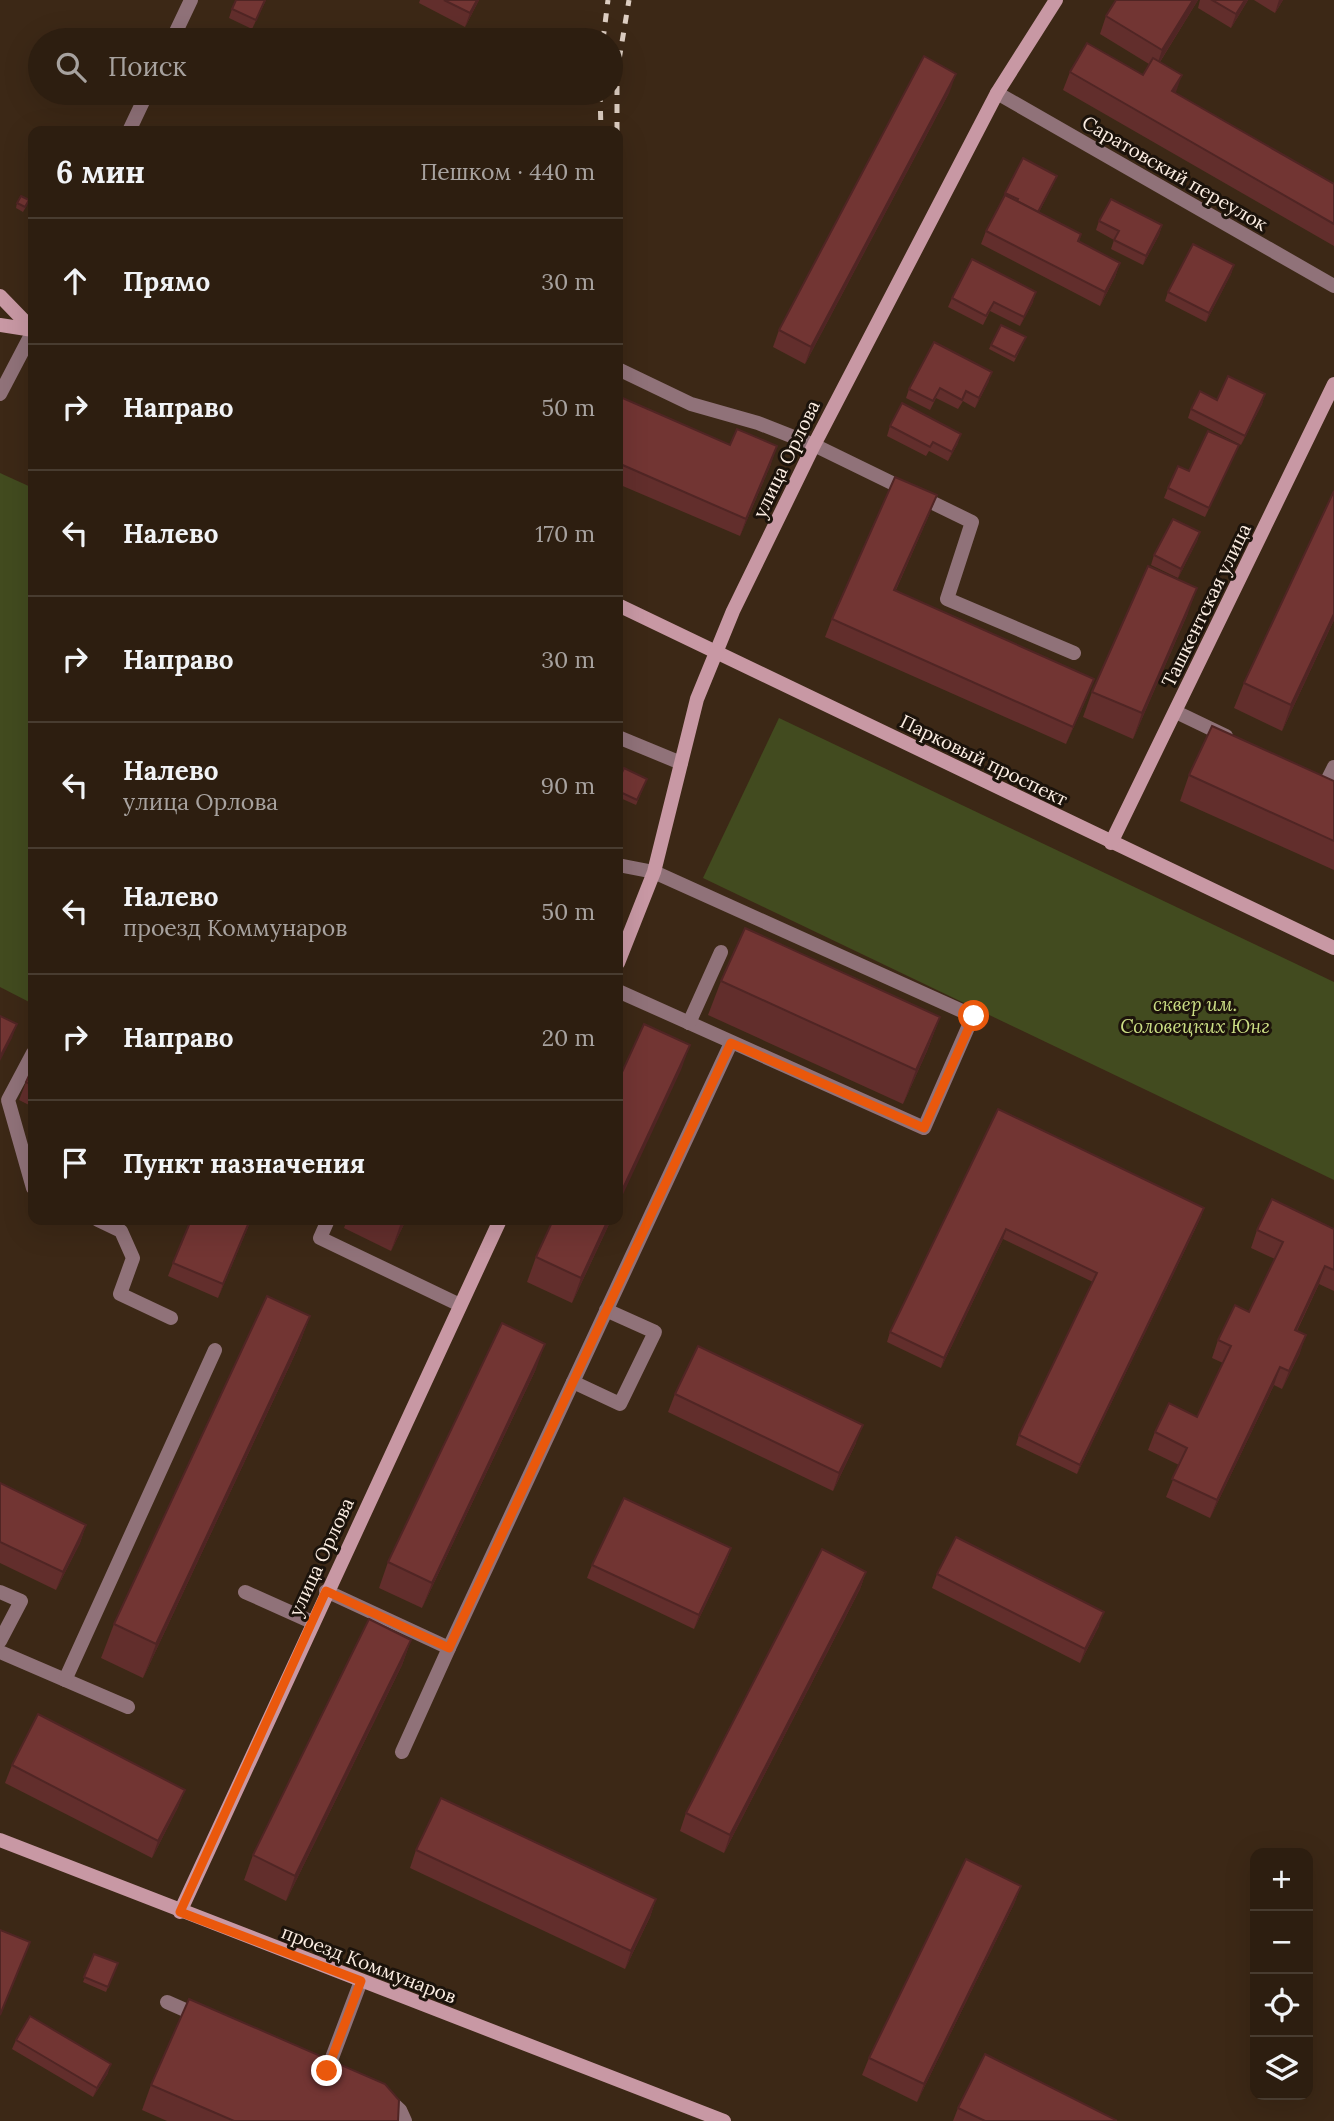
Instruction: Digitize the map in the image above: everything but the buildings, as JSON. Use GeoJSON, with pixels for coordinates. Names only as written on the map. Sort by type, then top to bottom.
{"type":"FeatureCollection","features":[{"type":"Feature","properties":{"kind":"street"},"geometry":{"type":"LineString","coordinates":[[178,28],[191,0]]}},
{"type":"Feature","properties":{"kind":"street","name":"улица Орлова"},"geometry":{"type":"LineString","coordinates":[[623,950],[654,872],[697,699],[715,651],[814,445],[997,93],[1056,0]]}},
{"type":"Feature","properties":{"kind":"street","name":"Саратовский переулок"},"geometry":{"type":"LineString","coordinates":[[997,93],[1334,286]]}},
{"type":"Feature","properties":{"kind":"street"},"geometry":{"type":"LineString","coordinates":[[131,126],[141,105]]}},
{"type":"Feature","properties":{"kind":"street"},"geometry":{"type":"LineString","coordinates":[[0,296],[28,325]]}},
{"type":"Feature","properties":{"kind":"street"},"geometry":{"type":"LineString","coordinates":[[0,325],[28,329]]}},
{"type":"Feature","properties":{"kind":"street"},"geometry":{"type":"LineString","coordinates":[[0,394],[28,340]]}},
{"type":"Feature","properties":{"kind":"street"},"geometry":{"type":"LineString","coordinates":[[623,371],[691,404],[758,423],[814,445],[972,522],[947,599],[1074,653]]}},
{"type":"Feature","properties":{"kind":"street","name":"Ташкентская улица"},"geometry":{"type":"LineString","coordinates":[[1111,843],[1334,384]]}},
{"type":"Feature","properties":{"kind":"street","name":"Парковый проспект"},"geometry":{"type":"LineString","coordinates":[[623,608],[1334,948]]}},
{"type":"Feature","properties":{"kind":"street"},"geometry":{"type":"LineString","coordinates":[[1176,712],[1240,743]]}},
{"type":"Feature","properties":{"kind":"street"},"geometry":{"type":"LineString","coordinates":[[623,739],[681,764]]}},
{"type":"Feature","properties":{"kind":"street"},"geometry":{"type":"LineString","coordinates":[[1325,783],[1334,767]]}},
{"type":"Feature","properties":{"kind":"street"},"geometry":{"type":"LineString","coordinates":[[623,866],[654,872],[974,1016],[924,1128],[623,993]]}},
{"type":"Feature","properties":{"kind":"street"},"geometry":{"type":"LineString","coordinates":[[689,1023],[721,951]]}},
{"type":"Feature","properties":{"kind":"street"},"geometry":{"type":"LineString","coordinates":[[401,1752],[731,1043]]}},
{"type":"Feature","properties":{"kind":"street"},"geometry":{"type":"LineString","coordinates":[[28,1062],[8,1100],[28,1170]]}},
{"type":"Feature","properties":{"kind":"street"},"geometry":{"type":"LineString","coordinates":[[108,1225],[121,1231],[133,1258],[120,1294],[171,1318]]}},
{"type":"Feature","properties":{"kind":"street"},"geometry":{"type":"LineString","coordinates":[[326,1225],[320,1238],[460,1305]]}},
{"type":"Feature","properties":{"kind":"street","name":"улица Орлова"},"geometry":{"type":"LineString","coordinates":[[180,1912],[326,1591],[498,1225]]}},
{"type":"Feature","properties":{"kind":"street"},"geometry":{"type":"LineString","coordinates":[[573,1382],[620,1404],[655,1332],[607,1310]]}},
{"type":"Feature","properties":{"kind":"street"},"geometry":{"type":"LineString","coordinates":[[65,1680],[215,1350]]}},
{"type":"Feature","properties":{"kind":"street"},"geometry":{"type":"LineString","coordinates":[[326,1591],[449,1648]]}},
{"type":"Feature","properties":{"kind":"street"},"geometry":{"type":"LineString","coordinates":[[0,1592],[21,1601],[0,1640]]}},
{"type":"Feature","properties":{"kind":"street"},"geometry":{"type":"LineString","coordinates":[[245,1592],[312,1622]]}},
{"type":"Feature","properties":{"kind":"street"},"geometry":{"type":"LineString","coordinates":[[0,1652],[128,1707]]}},
{"type":"Feature","properties":{"kind":"street","name":"проезд Коммунаров"},"geometry":{"type":"LineString","coordinates":[[0,1840],[724,2121]]}},
{"type":"Feature","properties":{"kind":"street"},"geometry":{"type":"LineString","coordinates":[[327,2071],[361,1981]]}},
{"type":"Feature","properties":{"kind":"street"},"geometry":{"type":"LineString","coordinates":[[167,2002],[216,2023]]}},
{"type":"Feature","properties":{"kind":"street"},"geometry":{"type":"LineString","coordinates":[[373,2091],[385,2096],[400,2110],[405,2121]]}},
{"type":"Feature","properties":{"kind":"green space"},"geometry":{"type":"Polygon","coordinates":[[[0,473],[28,486],[28,1001],[0,987],[0,473]]]}},
{"type":"Feature","properties":{"kind":"green space","name":"сквер им. Соловецких Юнг"},"geometry":{"type":"Polygon","coordinates":[[[779,718],[1334,982],[1334,1180],[703,878],[779,718]]]}},
{"type":"Feature","properties":{"kind":"railway"},"geometry":{"type":"LineString","coordinates":[[604,28],[608,0]]}},
{"type":"Feature","properties":{"kind":"railway"},"geometry":{"type":"LineString","coordinates":[[623,36],[629,0]]}},
{"type":"Feature","properties":{"kind":"railway"},"geometry":{"type":"LineString","coordinates":[[600,105],[601,126]]}},
{"type":"Feature","properties":{"kind":"railway"},"geometry":{"type":"LineString","coordinates":[[617,105],[617,126]]}},
{"type":"Feature","properties":{"kind":"route"},"geometry":{"type":"LineString","coordinates":[[327,2071],[361,1981],[180,1912],[326,1591],[449,1648],[731,1043],[924,1128],[974,1016]]}}]}
